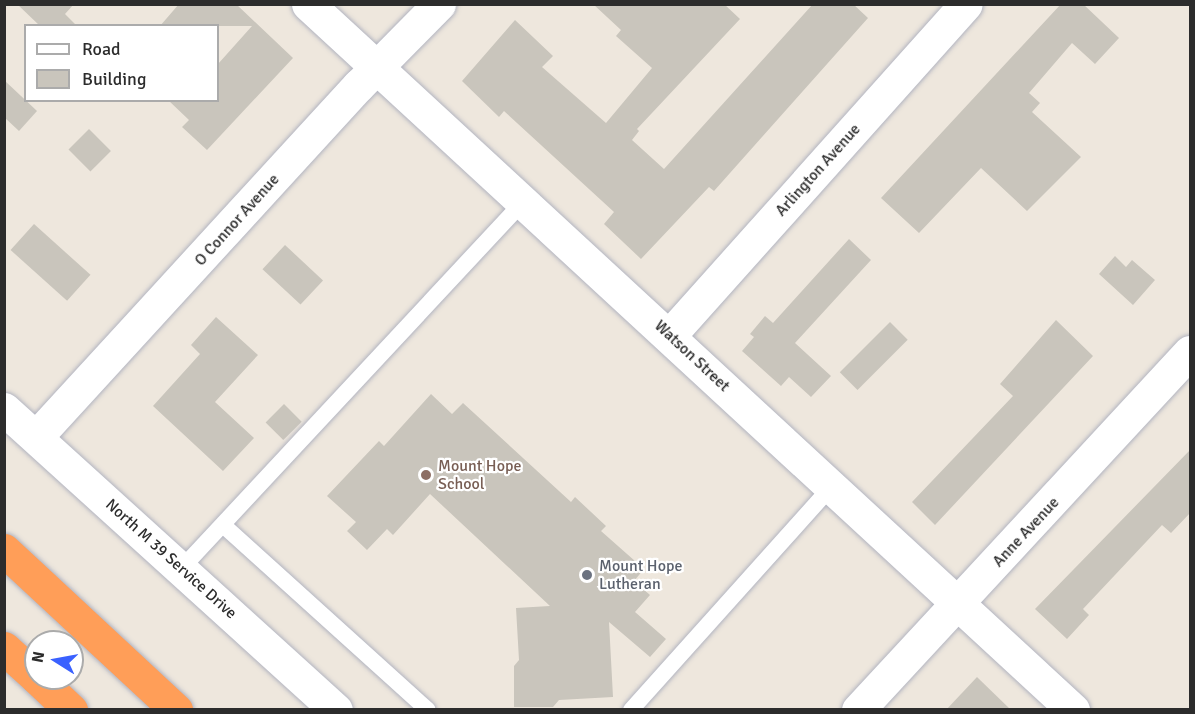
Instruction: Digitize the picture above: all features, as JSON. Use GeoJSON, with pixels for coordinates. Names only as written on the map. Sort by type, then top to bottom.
{"type":"FeatureCollection","features":[{"type":"Feature","properties":{"kind":"highway"},"geometry":{"type":"LineString","coordinates":[[4,550],[176,710]]}},
{"type":"Feature","properties":{"kind":"highway"},"geometry":{"type":"LineString","coordinates":[[4,648],[24,666]]}},
{"type":"Feature","properties":{"kind":"highway"},"geometry":{"type":"LineString","coordinates":[[50,690],[71,710]]}},
{"type":"Feature","properties":{"kind":"street","name":"Watson Street"},"geometry":{"type":"LineString","coordinates":[[308,4],[1074,710]]}},
{"type":"Feature","properties":{"kind":"street","name":"O Connor Avenue"},"geometry":{"type":"LineString","coordinates":[[37,436],[359,85],[379,69],[439,4]]}},
{"type":"Feature","properties":{"kind":"street","name":"Arlington Avenue"},"geometry":{"type":"LineString","coordinates":[[669,336],[966,4]]}},
{"type":"Feature","properties":{"kind":"street","name":"Anne Avenue"},"geometry":{"type":"LineString","coordinates":[[858,710],[1191,352]]}},
{"type":"Feature","properties":{"kind":"street","name":"North M 39 Service Drive"},"geometry":{"type":"LineString","coordinates":[[4,409],[37,436],[336,710]]}},
{"type":"Feature","properties":{"kind":"lane"},"geometry":{"type":"LineString","coordinates":[[181,569],[523,202]]}},
{"type":"Feature","properties":{"kind":"lane"},"geometry":{"type":"LineString","coordinates":[[631,710],[832,486]]}},
{"type":"Feature","properties":{"kind":"lane"},"geometry":{"type":"LineString","coordinates":[[223,525],[428,710]]}},
{"type":"Feature","properties":{"kind":"building"},"geometry":{"type":"Polygon","coordinates":[[[17,4],[74,4],[65,14],[75,24],[38,24],[17,4]]]}},
{"type":"Feature","properties":{"kind":"building"},"geometry":{"type":"Polygon","coordinates":[[[179,4],[236,4],[293,58],[207,150],[182,127],[189,120],[170,102],[219,102],[219,63],[252,26],[162,24],[179,4]]]}},
{"type":"Feature","properties":{"kind":"building"},"geometry":{"type":"Polygon","coordinates":[[[593,4],[724,4],[740,19],[637,129],[639,131],[632,140],[664,169],[813,4],[853,4],[868,18],[714,191],[709,187],[641,259],[604,224],[614,212],[504,111],[499,117],[462,81],[515,20],[553,56],[542,67],[606,123],[652,68],[616,36],[621,30],[593,4]]]}},
{"type":"Feature","properties":{"kind":"building"},"geometry":{"type":"Polygon","coordinates":[[[1061,4],[1083,4],[1119,38],[1095,64],[1072,43],[1029,93],[1040,103],[1032,112],[1081,157],[1027,211],[981,168],[919,233],[881,198],[1061,4]]]}},
{"type":"Feature","properties":{"kind":"building"},"geometry":{"type":"Polygon","coordinates":[[[4,80],[24,99],[24,102],[27,102],[37,111],[19,131],[4,117],[4,80]]]}},
{"type":"Feature","properties":{"kind":"building"},"geometry":{"type":"Polygon","coordinates":[[[89,129],[111,151],[90,171],[68,150],[89,129]]]}},
{"type":"Feature","properties":{"kind":"building"},"geometry":{"type":"Polygon","coordinates":[[[34,224],[90,275],[67,301],[11,250],[34,224]]]}},
{"type":"Feature","properties":{"kind":"building"},"geometry":{"type":"Polygon","coordinates":[[[849,239],[871,260],[795,343],[831,376],[811,397],[789,377],[781,386],[742,351],[754,337],[750,334],[765,316],[773,323],[849,239]]]}},
{"type":"Feature","properties":{"kind":"building"},"geometry":{"type":"Polygon","coordinates":[[[285,245],[323,280],[301,305],[262,269],[285,245]]]}},
{"type":"Feature","properties":{"kind":"building"},"geometry":{"type":"Polygon","coordinates":[[[1115,256],[1126,267],[1132,260],[1155,280],[1133,305],[1099,274],[1115,256]]]}},
{"type":"Feature","properties":{"kind":"building"},"geometry":{"type":"Polygon","coordinates":[[[216,317],[258,355],[215,402],[254,438],[223,471],[153,406],[200,354],[191,345],[216,317]]]}},
{"type":"Feature","properties":{"kind":"building"},"geometry":{"type":"Polygon","coordinates":[[[1056,320],[1093,356],[935,525],[912,502],[1013,396],[1000,384],[1056,320]]]}},
{"type":"Feature","properties":{"kind":"building"},"geometry":{"type":"Polygon","coordinates":[[[890,322],[908,340],[857,390],[840,372],[890,322]]]}},
{"type":"Feature","properties":{"kind":"building"},"geometry":{"type":"Polygon","coordinates":[[[431,394],[452,414],[463,403],[571,502],[575,497],[606,526],[601,531],[644,569],[634,581],[650,595],[635,612],[666,639],[650,657],[609,622],[613,697],[559,700],[553,707],[514,707],[514,666],[519,660],[516,608],[550,606],[430,494],[393,535],[387,529],[367,550],[347,531],[356,522],[327,496],[379,441],[384,446],[431,394]]]}},
{"type":"Feature","properties":{"kind":"building"},"geometry":{"type":"Polygon","coordinates":[[[284,404],[302,422],[283,440],[266,422],[284,404]]]}},
{"type":"Feature","properties":{"kind":"building"},"geometry":{"type":"Polygon","coordinates":[[[1191,449],[1191,512],[1171,533],[1162,525],[1083,609],[1089,615],[1067,639],[1035,609],[1191,449]]]}},
{"type":"Feature","properties":{"kind":"building"},"geometry":{"type":"Polygon","coordinates":[[[977,677],[1011,710],[946,710],[977,677]]]}},
{"type":"Feature","properties":{"kind":"place","name":"Mount Hope School"},"geometry":{"type":"Point","coordinates":[426,475]}},
{"type":"Feature","properties":{"kind":"place","name":"Mount Hope Lutheran"},"geometry":{"type":"Point","coordinates":[587,575]}}]}
